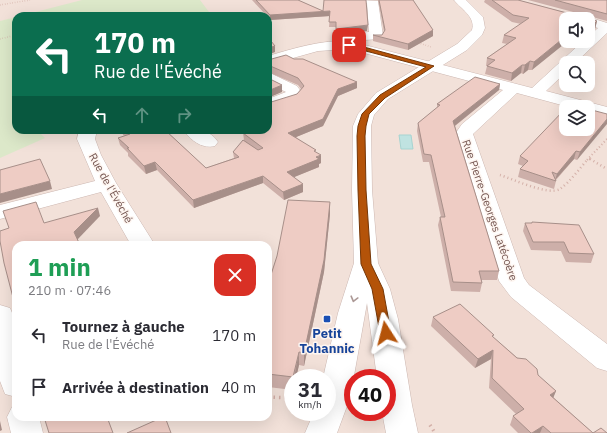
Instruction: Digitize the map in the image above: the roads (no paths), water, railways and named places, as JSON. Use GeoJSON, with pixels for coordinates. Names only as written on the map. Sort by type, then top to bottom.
{"type":"FeatureCollection","features":[{"type":"Feature","properties":{"kind":"street"},"geometry":{"type":"LineString","coordinates":[[323,45],[325,37],[376,36],[372,0],[366,0]]}},
{"type":"Feature","properties":{"kind":"street"},"geometry":{"type":"LineString","coordinates":[[402,433],[396,405],[384,319],[378,289],[366,264],[361,136],[366,114],[382,96],[462,47],[477,32],[479,28],[477,17],[460,0]]}},
{"type":"Feature","properties":{"kind":"street"},"geometry":{"type":"LineString","coordinates":[[595,23],[605,26],[595,44]]}},
{"type":"Feature","properties":{"kind":"street"},"geometry":{"type":"LineString","coordinates":[[272,60],[307,48],[323,45],[338,44],[360,47],[607,112]]}},
{"type":"Feature","properties":{"kind":"street"},"geometry":{"type":"LineString","coordinates":[[579,56],[591,48]]}},
{"type":"Feature","properties":{"kind":"street"},"geometry":{"type":"LineString","coordinates":[[525,90],[559,69]]}},
{"type":"Feature","properties":{"kind":"street"},"geometry":{"type":"LineString","coordinates":[[272,79],[294,92],[290,96],[272,103]]}},
{"type":"Feature","properties":{"kind":"street","name":"Rue Pierre-Georges Latécoère"},"geometry":{"type":"LineString","coordinates":[[525,90],[465,131],[464,134],[479,174],[512,281],[520,292],[607,360]]}},
{"type":"Feature","properties":{"kind":"street","name":"Rue de l'Évéché"},"geometry":{"type":"LineString","coordinates":[[87,134],[86,138],[106,183],[141,241]]}},
{"type":"Feature","properties":{"kind":"street"},"geometry":{"type":"LineString","coordinates":[[0,212],[98,187],[106,183]]}},
{"type":"Feature","properties":{"kind":"street"},"geometry":{"type":"LineString","coordinates":[[321,433],[334,400],[351,310],[357,286],[366,264]]}},
{"type":"Feature","properties":{"kind":"street"},"geometry":{"type":"LineString","coordinates":[[0,315],[4,348],[12,373]]}},
{"type":"Feature","properties":{"kind":"street"},"geometry":{"type":"LineString","coordinates":[[24,421],[27,433]]}},
{"type":"Feature","properties":{"kind":"water"},"geometry":{"type":"Polygon","coordinates":[[[399,135],[411,135],[413,149],[401,149],[399,135]]]}},
{"type":"Feature","properties":{"kind":"place","name":"Petit Tohannic"},"geometry":{"type":"Point","coordinates":[327,319]}}]}
